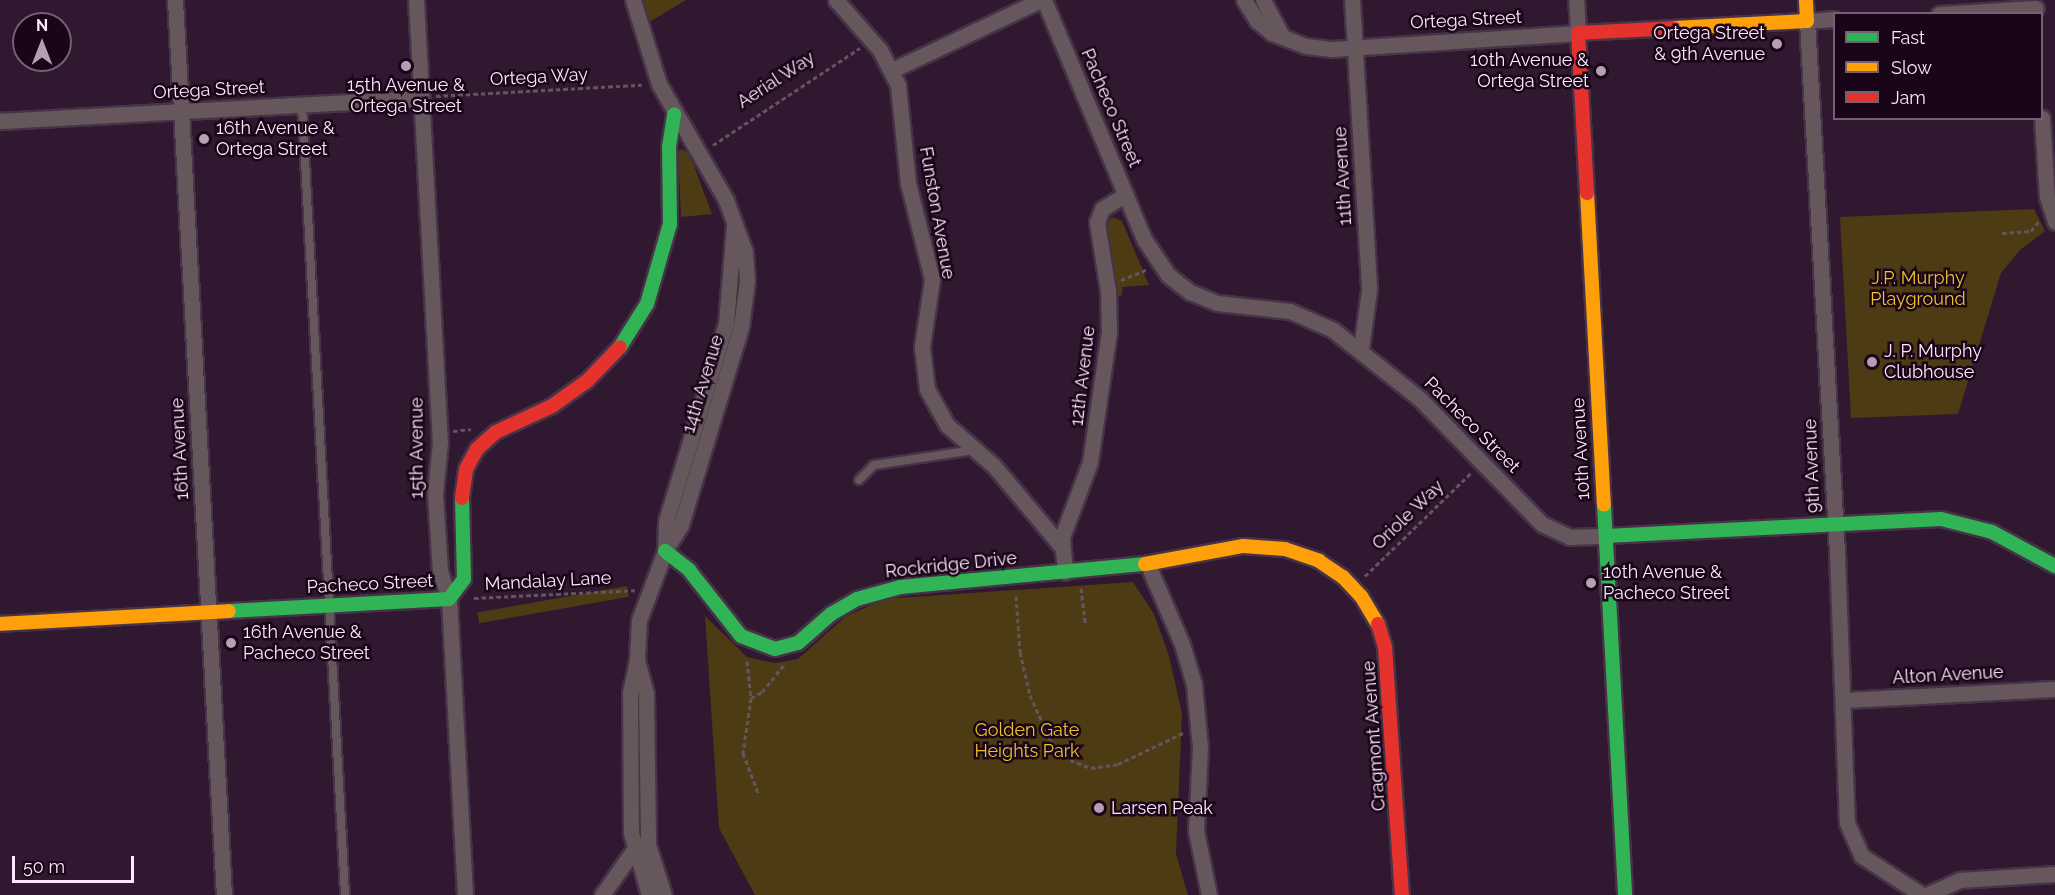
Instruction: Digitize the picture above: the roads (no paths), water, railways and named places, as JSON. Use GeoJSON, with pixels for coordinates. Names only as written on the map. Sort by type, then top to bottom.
{"type":"FeatureCollection","features":[{"type":"Feature","properties":{"kind":"street","name":"16th Avenue"},"geometry":{"type":"LineString","coordinates":[[175,0],[224,895]]}},
{"type":"Feature","properties":{"kind":"street","name":"15th Avenue"},"geometry":{"type":"LineString","coordinates":[[416,0],[426,97],[440,442],[435,494],[440,571],[448,599],[465,895]]}},
{"type":"Feature","properties":{"kind":"street","name":"14th Avenue"},"geometry":{"type":"LineString","coordinates":[[633,0],[648,54],[674,114],[723,193],[734,224],[726,324],[666,521],[665,551],[639,620],[637,660],[630,692],[633,851],[649,895]]}},
{"type":"Feature","properties":{"kind":"street","name":"Funston Avenue"},"geometry":{"type":"LineString","coordinates":[[836,0],[892,70],[903,113],[908,183],[932,279],[922,347],[924,376],[939,414],[994,466],[1061,546]]}},
{"type":"Feature","properties":{"kind":"street","name":"Pacheco Street"},"geometry":{"type":"LineString","coordinates":[[1042,0],[1160,267],[1178,284],[1202,298],[1305,316],[1361,349],[1420,399],[1551,530],[1570,537],[1606,536],[1926,518],[1957,521],[1992,532],[2055,566]]}},
{"type":"Feature","properties":{"kind":"street"},"geometry":{"type":"LineString","coordinates":[[892,70],[1042,0]]}},
{"type":"Feature","properties":{"kind":"street","name":"Ortega Street"},"geometry":{"type":"LineString","coordinates":[[1244,0],[1264,27],[1282,36],[1319,48],[1833,19]]}},
{"type":"Feature","properties":{"kind":"street"},"geometry":{"type":"LineString","coordinates":[[1263,0],[1282,36]]}},
{"type":"Feature","properties":{"kind":"street","name":"11th Avenue"},"geometry":{"type":"LineString","coordinates":[[1352,0],[1369,290],[1361,349]]}},
{"type":"Feature","properties":{"kind":"street","name":"10th Avenue"},"geometry":{"type":"LineString","coordinates":[[1576,0],[1625,895]]}},
{"type":"Feature","properties":{"kind":"street","name":"9th Avenue"},"geometry":{"type":"LineString","coordinates":[[1806,0],[1850,835],[1870,864],[1924,895]]}},
{"type":"Feature","properties":{"kind":"street"},"geometry":{"type":"LineString","coordinates":[[1967,12],[2036,7]]}},
{"type":"Feature","properties":{"kind":"street","name":"Ortega Street"},"geometry":{"type":"LineString","coordinates":[[0,121],[426,97]]}},
{"type":"Feature","properties":{"kind":"street","name":"Pacheco Street"},"geometry":{"type":"LineString","coordinates":[[0,624],[448,599],[464,579],[462,492],[477,449],[496,432],[558,402],[600,370],[648,304],[668,240],[669,147],[674,114]]}},
{"type":"Feature","properties":{"kind":"street"},"geometry":{"type":"LineString","coordinates":[[2043,119],[2055,135]]}},
{"type":"Feature","properties":{"kind":"street"},"geometry":{"type":"LineString","coordinates":[[2042,120],[2049,208],[2055,222]]}},
{"type":"Feature","properties":{"kind":"street","name":"12th Avenue"},"geometry":{"type":"LineString","coordinates":[[1072,572],[1061,546],[1094,442],[1109,332],[1108,291],[1098,215],[1106,205],[1126,194]]}},
{"type":"Feature","properties":{"kind":"street","name":"Cragmont Avenue"},"geometry":{"type":"LineString","coordinates":[[1148,565],[1223,549],[1263,546],[1319,561],[1353,587],[1376,618],[1388,661],[1402,895]]}},
{"type":"Feature","properties":{"kind":"street","name":"Rockridge Drive"},"geometry":{"type":"LineString","coordinates":[[665,551],[682,562],[750,642],[775,649],[791,646],[831,614],[869,594],[917,584],[1148,565]]}},
{"type":"Feature","properties":{"kind":"street"},"geometry":{"type":"LineString","coordinates":[[1148,565],[1188,663],[1200,729],[1196,831],[1209,895]]}},
{"type":"Feature","properties":{"kind":"street","name":"14th Avenue"},"geometry":{"type":"LineString","coordinates":[[637,660],[646,694],[648,845],[664,895]]}},
{"type":"Feature","properties":{"kind":"street","name":"Alton Avenue"},"geometry":{"type":"LineString","coordinates":[[1843,700],[2055,689]]}},
{"type":"Feature","properties":{"kind":"street"},"geometry":{"type":"LineString","coordinates":[[602,895],[633,851]]}},
{"type":"Feature","properties":{"kind":"street"},"geometry":{"type":"LineString","coordinates":[[1924,895],[1959,880],[2055,874]]}},
{"type":"Feature","properties":{"kind":"lane"},"geometry":{"type":"LineString","coordinates":[[302,105],[345,895]]}},
{"type":"Feature","properties":{"kind":"lane"},"geometry":{"type":"LineString","coordinates":[[859,480],[874,465],[975,450]]}},
{"type":"Feature","properties":{"kind":"place","name":"Ortega Street & 9th Avenue"},"geometry":{"type":"Point","coordinates":[1777,44]}},
{"type":"Feature","properties":{"kind":"place","name":"15th Avenue & Ortega Street"},"geometry":{"type":"Point","coordinates":[406,66]}},
{"type":"Feature","properties":{"kind":"place","name":"10th Avenue & Ortega Street"},"geometry":{"type":"Point","coordinates":[1601,71]}},
{"type":"Feature","properties":{"kind":"place","name":"16th Avenue & Ortega Street"},"geometry":{"type":"Point","coordinates":[204,139]}},
{"type":"Feature","properties":{"kind":"place","name":"J. P. Murphy Clubhouse"},"geometry":{"type":"Point","coordinates":[1872,362]}},
{"type":"Feature","properties":{"kind":"place","name":"10th Avenue & Pacheco Street"},"geometry":{"type":"Point","coordinates":[1591,583]}},
{"type":"Feature","properties":{"kind":"place","name":"16th Avenue & Pacheco Street"},"geometry":{"type":"Point","coordinates":[231,643]}},
{"type":"Feature","properties":{"kind":"place","name":"Larsen Peak"},"geometry":{"type":"Point","coordinates":[1099,808]}},
{"type":"Feature","properties":{"kind":"park label","name":"J.P. Murphy Playground"},"geometry":{"type":"Point","coordinates":[1918,289]}},
{"type":"Feature","properties":{"kind":"park label","name":"Golden Gate Heights Park"},"geometry":{"type":"Point","coordinates":[1027,741]}}]}
